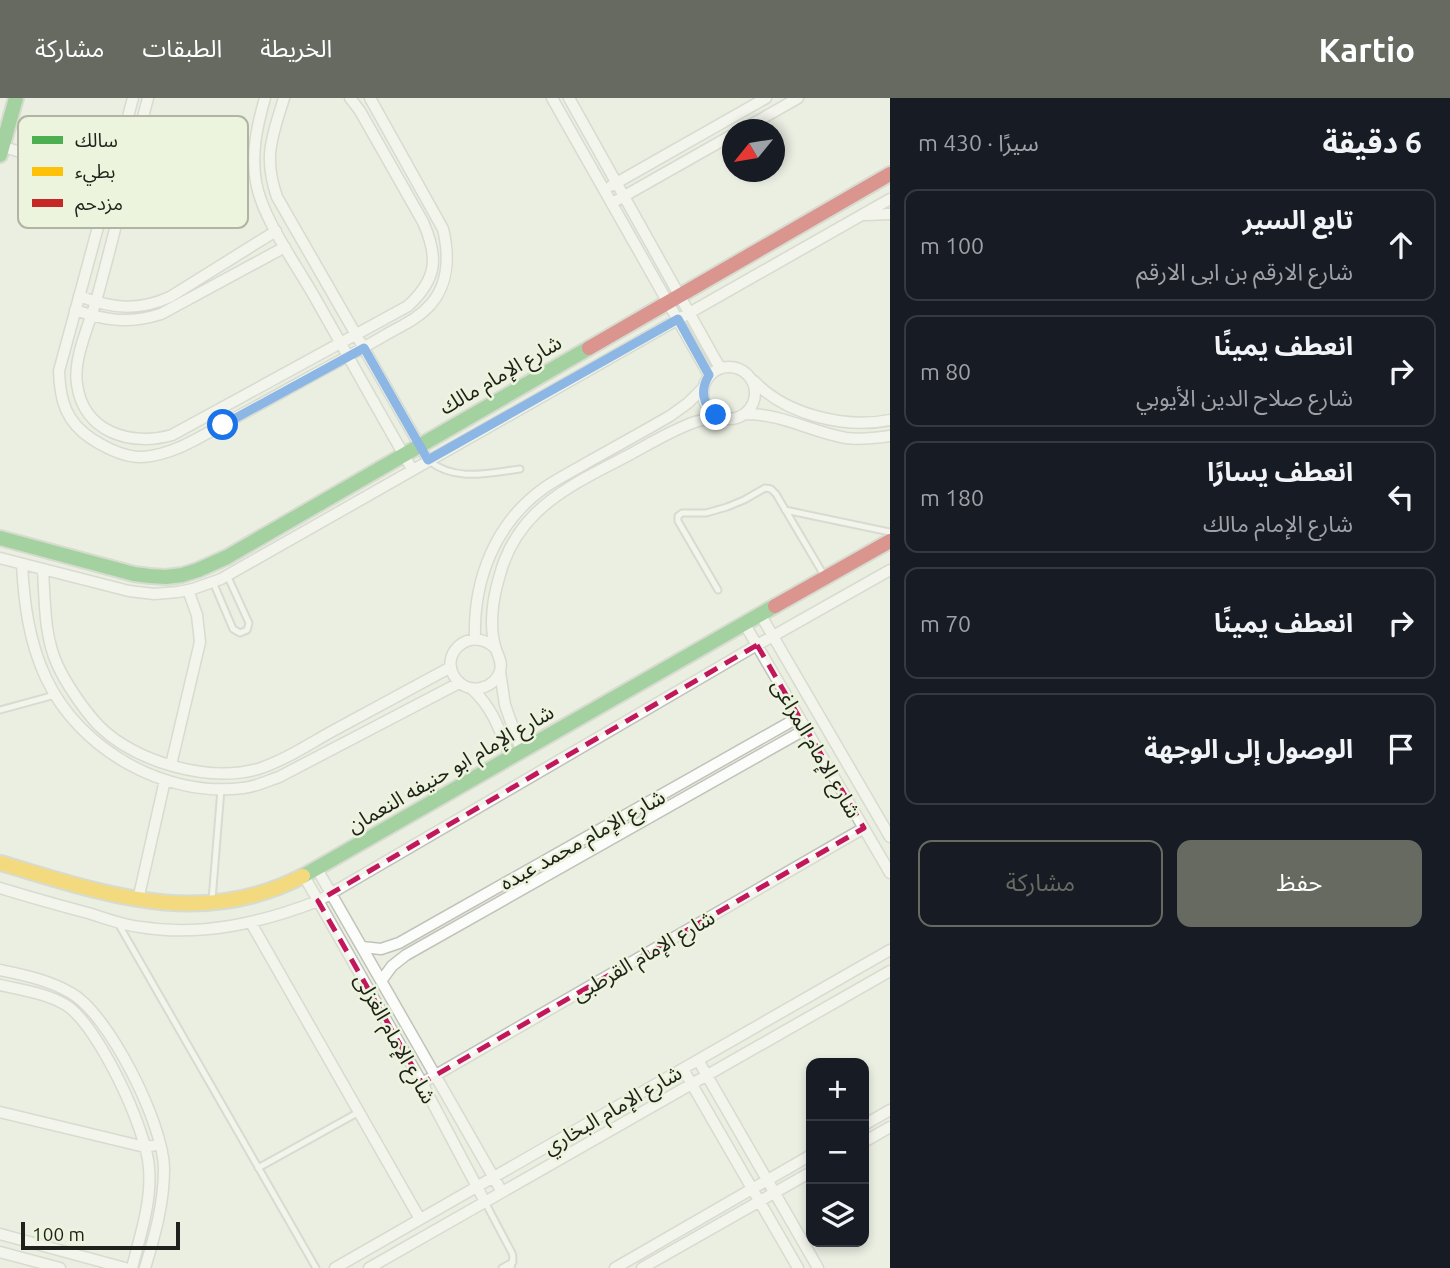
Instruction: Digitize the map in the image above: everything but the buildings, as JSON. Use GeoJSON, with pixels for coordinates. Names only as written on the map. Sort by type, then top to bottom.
{"type":"FeatureCollection","features":[{"type":"Feature","properties":{"kind":"street"},"geometry":{"type":"LineString","coordinates":[[16,98],[1,150],[18,154]]}},
{"type":"Feature","properties":{"kind":"street"},"geometry":{"type":"LineString","coordinates":[[128,116],[133,98]]}},
{"type":"Feature","properties":{"kind":"street"},"geometry":{"type":"LineString","coordinates":[[144,116],[149,98]]}},
{"type":"Feature","properties":{"kind":"street"},"geometry":{"type":"LineString","coordinates":[[265,98],[254,146],[256,185],[262,203],[412,469]]}},
{"type":"Feature","properties":{"kind":"street"},"geometry":{"type":"LineString","coordinates":[[284,98],[271,141],[270,170],[273,184],[284,211],[428,460]]}},
{"type":"Feature","properties":{"kind":"street"},"geometry":{"type":"LineString","coordinates":[[114,228],[77,367],[76,383],[80,400],[100,426],[131,439],[158,439],[172,435],[408,306],[421,294],[430,279],[434,262],[432,241],[360,111],[350,98]]}},
{"type":"Feature","properties":{"kind":"street"},"geometry":{"type":"LineString","coordinates":[[97,228],[59,371],[64,409],[79,430],[106,448],[129,456],[157,455],[223,425],[364,348],[419,316],[432,302],[442,285],[447,262],[443,229],[370,98]]}},
{"type":"Feature","properties":{"kind":"street"},"geometry":{"type":"LineString","coordinates":[[551,98],[612,203],[674,299],[689,312],[720,368]]}},
{"type":"Feature","properties":{"kind":"street"},"geometry":{"type":"LineString","coordinates":[[569,98],[624,196],[674,299],[678,319],[709,375]]}},
{"type":"Feature","properties":{"kind":"street"},"geometry":{"type":"LineString","coordinates":[[604,190],[766,98]]}},
{"type":"Feature","properties":{"kind":"street"},"geometry":{"type":"LineString","coordinates":[[762,119],[798,98]]}},
{"type":"Feature","properties":{"kind":"street"},"geometry":{"type":"LineString","coordinates":[[612,203],[722,141]]}},
{"type":"Feature","properties":{"kind":"street","name":"شارع الإمام مالك"},"geometry":{"type":"LineString","coordinates":[[0,538],[134,574],[166,577],[198,570],[227,557],[890,174]]}},
{"type":"Feature","properties":{"kind":"street","name":"شارع الإمام مالك"},"geometry":{"type":"LineString","coordinates":[[0,558],[129,591],[154,594],[188,590],[213,582],[890,199]]}},
{"type":"Feature","properties":{"kind":"street"},"geometry":{"type":"LineString","coordinates":[[862,215],[890,214]]}},
{"type":"Feature","properties":{"kind":"street"},"geometry":{"type":"LineString","coordinates":[[79,296],[106,305],[132,307],[158,302],[276,231]]}},
{"type":"Feature","properties":{"kind":"street"},"geometry":{"type":"LineString","coordinates":[[75,310],[119,321],[148,318],[161,314],[285,247]]}},
{"type":"Feature","properties":{"kind":"street"},"geometry":{"type":"LineString","coordinates":[[475,639],[475,604],[484,570],[498,538],[519,510],[545,487],[670,416],[688,403],[703,388],[709,375],[720,368],[741,369],[773,398],[814,415],[860,424],[890,420]]}},
{"type":"Feature","properties":{"kind":"street"},"geometry":{"type":"LineString","coordinates":[[746,414],[755,397],[751,378]]}},
{"type":"Feature","properties":{"kind":"street"},"geometry":{"type":"LineString","coordinates":[[703,388],[707,407],[722,418]]}},
{"type":"Feature","properties":{"kind":"street"},"geometry":{"type":"LineString","coordinates":[[215,411],[223,425]]}},
{"type":"Feature","properties":{"kind":"street"},"geometry":{"type":"LineString","coordinates":[[516,754],[505,705],[500,659],[495,648],[493,612],[499,577],[512,545],[533,516],[546,504],[576,483],[678,429],[699,421],[734,419],[746,414],[757,414],[781,418],[849,439],[890,436]]}},
{"type":"Feature","properties":{"kind":"street","name":"شارع الإمام ابو حنيفه النعمان"},"geometry":{"type":"LineString","coordinates":[[0,863],[98,891],[172,904],[212,903],[282,887],[890,541]]}},
{"type":"Feature","properties":{"kind":"street"},"geometry":{"type":"LineString","coordinates":[[22,564],[23,598],[29,629],[40,663],[55,695],[88,735],[108,751],[165,780],[221,789],[245,788],[279,777],[459,683]]}},
{"type":"Feature","properties":{"kind":"street"},"geometry":{"type":"LineString","coordinates":[[43,570],[50,642],[57,664],[74,694],[99,725],[120,742],[146,755],[188,770],[239,773],[272,764],[451,667]]}},
{"type":"Feature","properties":{"kind":"street"},"geometry":{"type":"LineString","coordinates":[[0,888],[118,922],[165,930],[209,929],[251,923],[318,901],[890,570]]}},
{"type":"Feature","properties":{"kind":"street"},"geometry":{"type":"LineString","coordinates":[[171,765],[200,642],[198,615],[188,590]]}},
{"type":"Feature","properties":{"kind":"street","name":"شارع الإمام المراغى"},"geometry":{"type":"LineString","coordinates":[[760,614],[890,838]]}},
{"type":"Feature","properties":{"kind":"street","name":"شارع الإمام المراغى"},"geometry":{"type":"LineString","coordinates":[[744,624],[890,873]]}},
{"type":"Feature","properties":{"kind":"street"},"geometry":{"type":"LineString","coordinates":[[495,648],[486,641],[475,639],[461,643],[456,648],[451,667],[459,683],[484,699],[516,754]]}},
{"type":"Feature","properties":{"kind":"street"},"geometry":{"type":"LineString","coordinates":[[472,689],[486,687],[500,672]]}},
{"type":"Feature","properties":{"kind":"street","name":"شارع الإمام محمد عبده"},"geometry":{"type":"LineString","coordinates":[[362,947],[381,949],[399,943],[799,717]]}},
{"type":"Feature","properties":{"kind":"street","name":"شارع الإمام محمد عبده"},"geometry":{"type":"LineString","coordinates":[[381,981],[392,966],[406,956],[806,729]]}},
{"type":"Feature","properties":{"kind":"street"},"geometry":{"type":"LineString","coordinates":[[138,900],[165,780]]}},
{"type":"Feature","properties":{"kind":"street"},"geometry":{"type":"LineString","coordinates":[[615,821],[622,833]]}},
{"type":"Feature","properties":{"kind":"street","name":"شارع الإمام القرطبى"},"geometry":{"type":"LineString","coordinates":[[422,1083],[864,828]]}},
{"type":"Feature","properties":{"kind":"street","name":"شارع الإمام الغزلى"},"geometry":{"type":"LineString","coordinates":[[310,873],[331,894],[502,1192]]}},
{"type":"Feature","properties":{"kind":"street","name":"شارع الإمام الغزلى"},"geometry":{"type":"LineString","coordinates":[[310,873],[318,901],[422,1083],[485,1202]]}},
{"type":"Feature","properties":{"kind":"street"},"geometry":{"type":"LineString","coordinates":[[251,923],[420,1219]]}},
{"type":"Feature","properties":{"kind":"street","name":"شارع الإمام البخاري"},"geometry":{"type":"LineString","coordinates":[[335,1268],[890,950]]}},
{"type":"Feature","properties":{"kind":"street"},"geometry":{"type":"LineString","coordinates":[[0,970],[29,976],[73,993],[91,1009],[132,1074],[149,1111],[164,1167],[156,1234],[145,1268]]}},
{"type":"Feature","properties":{"kind":"street","name":"شارع الإمام البخاري"},"geometry":{"type":"LineString","coordinates":[[369,1268],[890,971]]}},
{"type":"Feature","properties":{"kind":"street"},"geometry":{"type":"LineString","coordinates":[[0,985],[51,998],[67,1006],[82,1019],[102,1050],[136,1115],[149,1168],[149,1188],[132,1268]]}},
{"type":"Feature","properties":{"kind":"street"},"geometry":{"type":"LineString","coordinates":[[698,1060],[818,1268]]}},
{"type":"Feature","properties":{"kind":"street"},"geometry":{"type":"LineString","coordinates":[[683,1069],[798,1268]]}},
{"type":"Feature","properties":{"kind":"street"},"geometry":{"type":"LineString","coordinates":[[136,1115],[149,1111]]}},
{"type":"Feature","properties":{"kind":"street"},"geometry":{"type":"LineString","coordinates":[[869,1122],[890,1111]]}},
{"type":"Feature","properties":{"kind":"street"},"geometry":{"type":"LineString","coordinates":[[0,1112],[145,1147],[160,1144]]}},
{"type":"Feature","properties":{"kind":"street"},"geometry":{"type":"LineString","coordinates":[[869,1139],[890,1127]]}},
{"type":"Feature","properties":{"kind":"street"},"geometry":{"type":"LineString","coordinates":[[615,1268],[806,1158]]}},
{"type":"Feature","properties":{"kind":"street"},"geometry":{"type":"LineString","coordinates":[[642,1268],[806,1175]]}},
{"type":"Feature","properties":{"kind":"street"},"geometry":{"type":"LineString","coordinates":[[0,1234],[125,1268]]}},
{"type":"Feature","properties":{"kind":"street"},"geometry":{"type":"LineString","coordinates":[[0,1252],[60,1268]]}},
{"type":"Feature","properties":{"kind":"lane"},"geometry":{"type":"LineString","coordinates":[[428,460],[439,469],[452,473],[520,469]]}},
{"type":"Feature","properties":{"kind":"lane"},"geometry":{"type":"LineString","coordinates":[[718,590],[678,521],[678,516],[682,513],[706,513],[727,507],[765,488],[776,494],[825,577]]}},
{"type":"Feature","properties":{"kind":"lane"},"geometry":{"type":"LineString","coordinates":[[785,510],[890,533]]}},
{"type":"Feature","properties":{"kind":"lane"},"geometry":{"type":"LineString","coordinates":[[213,582],[233,629],[243,632],[247,630],[248,623],[227,575]]}},
{"type":"Feature","properties":{"kind":"lane"},"geometry":{"type":"LineString","coordinates":[[0,710],[55,695]]}},
{"type":"Feature","properties":{"kind":"lane"},"geometry":{"type":"LineString","coordinates":[[212,903],[221,789]]}},
{"type":"Feature","properties":{"kind":"lane"},"geometry":{"type":"LineString","coordinates":[[118,922],[316,1268]]}},
{"type":"Feature","properties":{"kind":"lane"},"geometry":{"type":"LineString","coordinates":[[258,1168],[359,1112]]}},
{"type":"Feature","properties":{"kind":"lane"},"geometry":{"type":"LineString","coordinates":[[485,1202],[512,1253],[512,1265],[502,1268]]}},
{"type":"Feature","properties":{"kind":"highlighted area"},"geometry":{"type":"Polygon","coordinates":[[[757,645],[864,828],[422,1083],[318,901],[757,645]]]}},
{"type":"Feature","properties":{"kind":"traffic: fast"},"geometry":{"type":"LineString","coordinates":[[0,155],[16,98]]}},
{"type":"Feature","properties":{"kind":"traffic: fast"},"geometry":{"type":"LineString","coordinates":[[0,538],[134,574],[166,577],[198,570],[227,557],[589,348]]}},
{"type":"Feature","properties":{"kind":"traffic: fast"},"geometry":{"type":"LineString","coordinates":[[303,876],[775,606]]}},
{"type":"Feature","properties":{"kind":"traffic: slow"},"geometry":{"type":"LineString","coordinates":[[0,863],[114,895],[189,904],[226,901],[264,892],[303,876]]}},
{"type":"Feature","properties":{"kind":"traffic: jam"},"geometry":{"type":"LineString","coordinates":[[589,348],[890,174]]}},
{"type":"Feature","properties":{"kind":"traffic: jam"},"geometry":{"type":"LineString","coordinates":[[775,606],[890,541]]}},
{"type":"Feature","properties":{"kind":"route"},"geometry":{"type":"LineString","coordinates":[[223,425],[364,348],[428,460],[678,319],[709,375],[703,388],[704,401],[716,415]]}}]}
